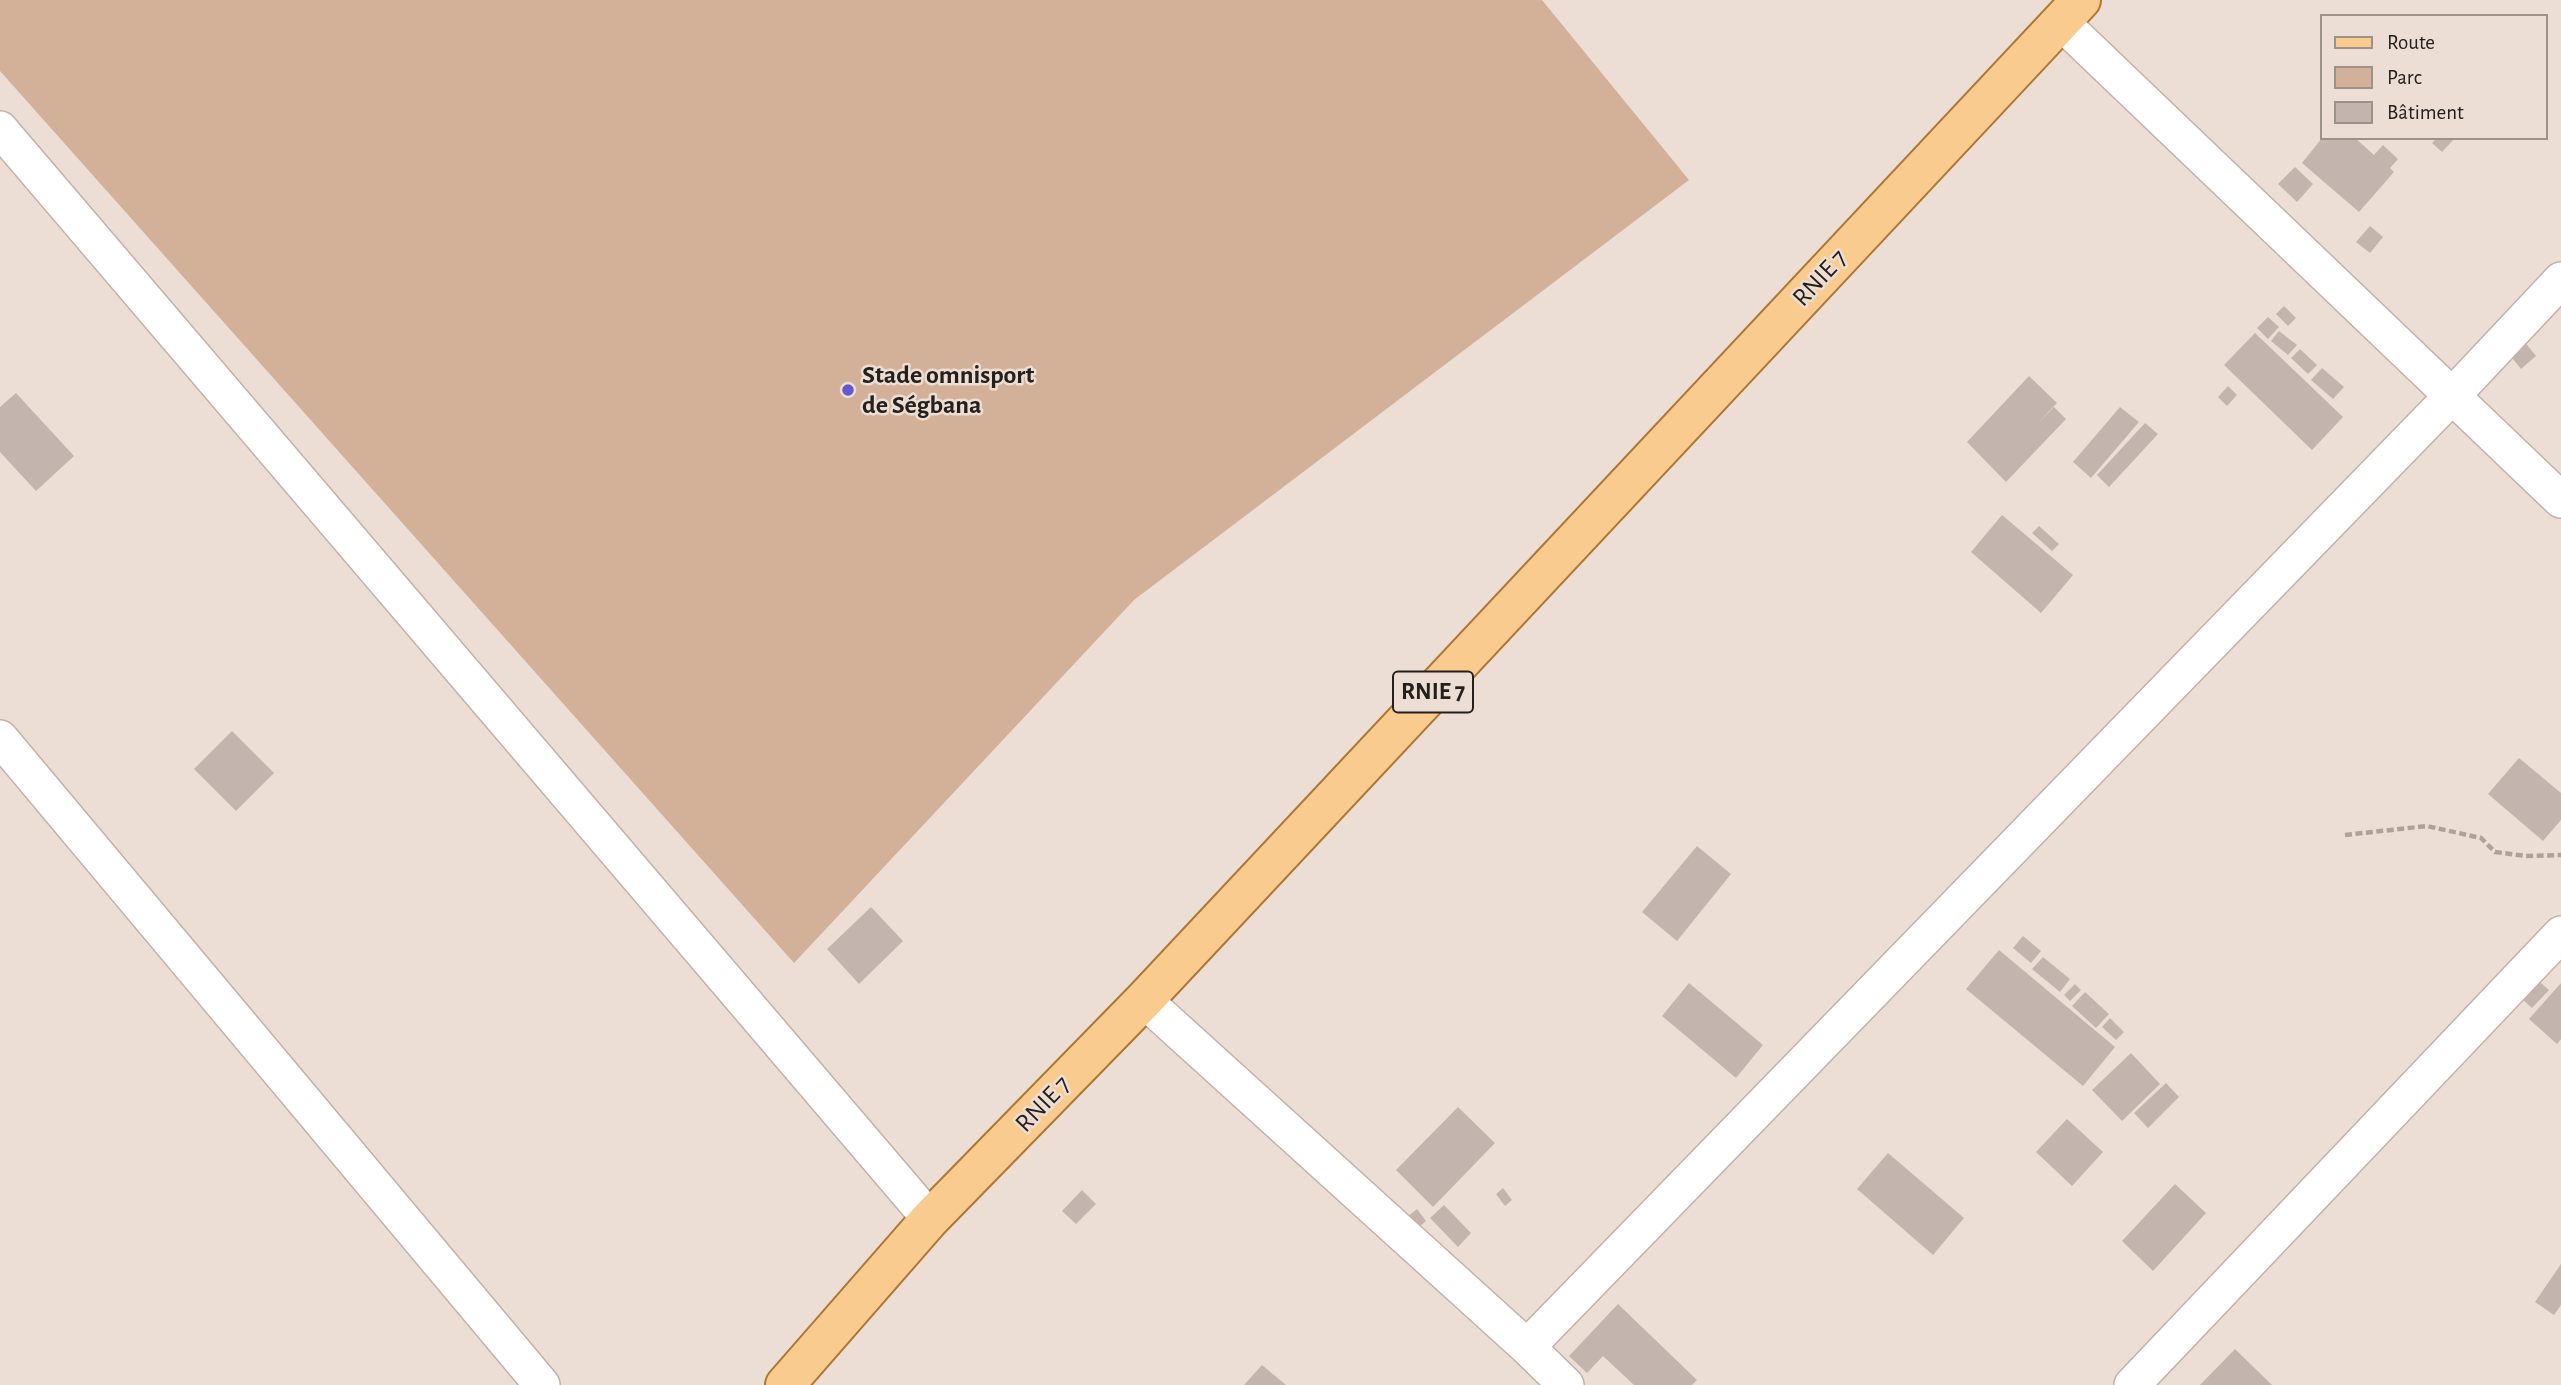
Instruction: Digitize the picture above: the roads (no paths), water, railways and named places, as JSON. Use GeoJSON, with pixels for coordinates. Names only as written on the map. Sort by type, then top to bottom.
{"type":"FeatureCollection","features":[{"type":"Feature","properties":{"kind":"main road","name":"RNIE 7"},"geometry":{"type":"LineString","coordinates":[[785,1385],[930,1219],[1144,1000],[2071,11]]}},
{"type":"Feature","properties":{"kind":"street"},"geometry":{"type":"LineString","coordinates":[[2071,11],[2451,397],[2561,500]]}},
{"type":"Feature","properties":{"kind":"street"},"geometry":{"type":"LineString","coordinates":[[0,129],[930,1219]]}},
{"type":"Feature","properties":{"kind":"street"},"geometry":{"type":"LineString","coordinates":[[1527,1347],[2451,397],[2561,280]]}},
{"type":"Feature","properties":{"kind":"street"},"geometry":{"type":"LineString","coordinates":[[0,738],[542,1385]]}},
{"type":"Feature","properties":{"kind":"street"},"geometry":{"type":"LineString","coordinates":[[2132,1385],[2561,934]]}},
{"type":"Feature","properties":{"kind":"street"},"geometry":{"type":"LineString","coordinates":[[1144,1000],[1566,1385]]}},
{"type":"Feature","properties":{"kind":"place","name":"Stade omnisport de Ségbana"},"geometry":{"type":"Point","coordinates":[848,390]}}]}
